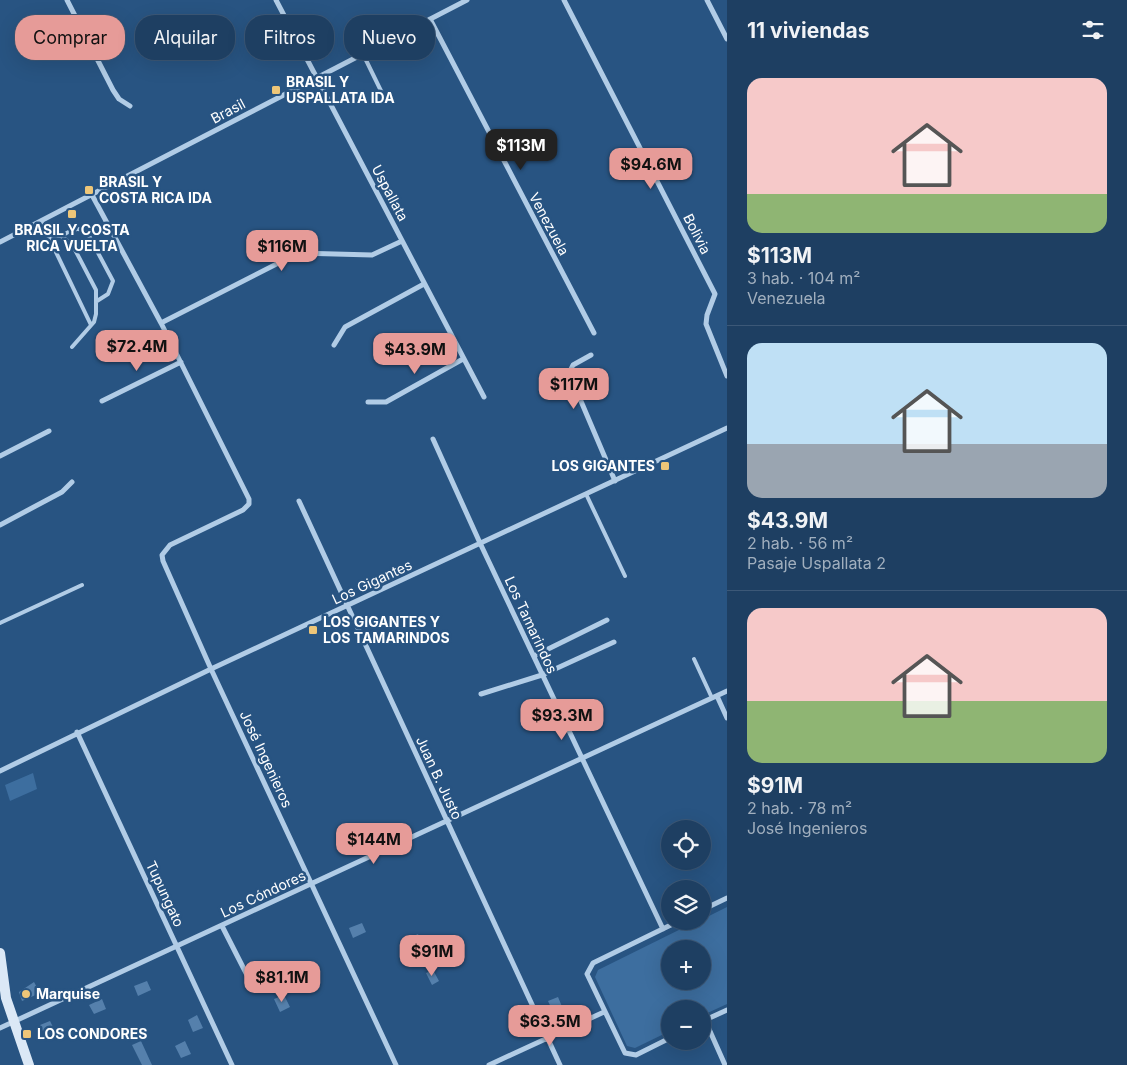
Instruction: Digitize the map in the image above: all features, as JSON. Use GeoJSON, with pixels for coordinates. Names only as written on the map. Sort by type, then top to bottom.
{"type":"FeatureCollection","features":[{"type":"Feature","properties":{"kind":"main road"},"geometry":{"type":"LineString","coordinates":[[0,953],[0,967],[13,1022],[29,1065]]}},
{"type":"Feature","properties":{"kind":"street"},"geometry":{"type":"LineString","coordinates":[[67,0],[113,90],[119,99],[130,106]]}},
{"type":"Feature","properties":{"kind":"street","name":"Uspallata"},"geometry":{"type":"LineString","coordinates":[[276,0],[484,397]]}},
{"type":"Feature","properties":{"kind":"street","name":"Brasil"},"geometry":{"type":"LineString","coordinates":[[435,16],[459,2],[467,0]]}},
{"type":"Feature","properties":{"kind":"street","name":"Bolivia"},"geometry":{"type":"LineString","coordinates":[[564,0],[715,294],[707,315],[706,324],[727,376]]}},
{"type":"Feature","properties":{"kind":"street"},"geometry":{"type":"LineString","coordinates":[[707,0],[727,39]]}},
{"type":"Feature","properties":{"kind":"street","name":"Venezuela"},"geometry":{"type":"LineString","coordinates":[[435,29],[594,332]]}},
{"type":"Feature","properties":{"kind":"street","name":"Brasil"},"geometry":{"type":"LineString","coordinates":[[0,242],[351,60]]}},
{"type":"Feature","properties":{"kind":"street"},"geometry":{"type":"LineString","coordinates":[[92,195],[181,362],[102,401]]}},
{"type":"Feature","properties":{"kind":"street"},"geometry":{"type":"LineString","coordinates":[[160,323],[298,253],[372,256],[402,241]]}},
{"type":"Feature","properties":{"kind":"street"},"geometry":{"type":"LineString","coordinates":[[334,345],[345,327],[424,284]]}},
{"type":"Feature","properties":{"kind":"street"},"geometry":{"type":"LineString","coordinates":[[591,355],[573,365],[569,373],[615,481]]}},
{"type":"Feature","properties":{"kind":"street"},"geometry":{"type":"LineString","coordinates":[[368,402],[386,402],[464,359]]}},
{"type":"Feature","properties":{"kind":"street","name":"José Ingenieros"},"geometry":{"type":"LineString","coordinates":[[181,362],[248,494],[249,504],[243,510],[170,545],[162,555],[211,669],[396,1065]]}},
{"type":"Feature","properties":{"kind":"street","name":"Los Gigantes"},"geometry":{"type":"LineString","coordinates":[[0,771],[77,732],[727,428]]}},
{"type":"Feature","properties":{"kind":"street"},"geometry":{"type":"LineString","coordinates":[[0,456],[49,431]]}},
{"type":"Feature","properties":{"kind":"street","name":"Los Tamarindos"},"geometry":{"type":"LineString","coordinates":[[433,439],[480,543],[661,925]]}},
{"type":"Feature","properties":{"kind":"street"},"geometry":{"type":"LineString","coordinates":[[0,525],[62,492],[72,482]]}},
{"type":"Feature","properties":{"kind":"street","name":"Juan B. Justo"},"geometry":{"type":"LineString","coordinates":[[298,501],[560,1065]]}},
{"type":"Feature","properties":{"kind":"street"},"geometry":{"type":"LineString","coordinates":[[534,656],[608,620]]}},
{"type":"Feature","properties":{"kind":"street"},"geometry":{"type":"LineString","coordinates":[[481,694],[542,675],[614,642]]}},
{"type":"Feature","properties":{"kind":"street","name":"Los Cóndores"},"geometry":{"type":"LineString","coordinates":[[0,1028],[727,691]]}},
{"type":"Feature","properties":{"kind":"street"},"geometry":{"type":"LineString","coordinates":[[714,697],[727,718]]}},
{"type":"Feature","properties":{"kind":"street","name":"Tupungato"},"geometry":{"type":"LineString","coordinates":[[77,732],[232,1065]]}},
{"type":"Feature","properties":{"kind":"street"},"geometry":{"type":"LineString","coordinates":[[711,906],[727,898]]}},
{"type":"Feature","properties":{"kind":"street"},"geometry":{"type":"LineString","coordinates":[[222,926],[249,979]]}},
{"type":"Feature","properties":{"kind":"street"},"geometry":{"type":"LineString","coordinates":[[661,930],[590,966],[588,978],[621,1049],[627,1055],[636,1055],[661,1042]]}},
{"type":"Feature","properties":{"kind":"street"},"geometry":{"type":"LineString","coordinates":[[711,1018],[727,1010]]}},
{"type":"Feature","properties":{"kind":"street"},"geometry":{"type":"LineString","coordinates":[[489,1065],[604,1012]]}},
{"type":"Feature","properties":{"kind":"street"},"geometry":{"type":"LineString","coordinates":[[711,1036],[725,1065]]}},
{"type":"Feature","properties":{"kind":"lane"},"geometry":{"type":"LineString","coordinates":[[366,60],[384,97]]}},
{"type":"Feature","properties":{"kind":"lane"},"geometry":{"type":"LineString","coordinates":[[41,221],[91,325]]}},
{"type":"Feature","properties":{"kind":"lane"},"geometry":{"type":"LineString","coordinates":[[47,235],[62,236],[77,228],[81,228],[88,234],[113,281],[108,294],[97,301]]}},
{"type":"Feature","properties":{"kind":"lane"},"geometry":{"type":"LineString","coordinates":[[62,236],[72,244],[96,290],[97,301],[96,314],[91,325],[72,347]]}},
{"type":"Feature","properties":{"kind":"lane"},"geometry":{"type":"LineString","coordinates":[[586,494],[625,576]]}},
{"type":"Feature","properties":{"kind":"lane"},"geometry":{"type":"LineString","coordinates":[[0,623],[82,585]]}},
{"type":"Feature","properties":{"kind":"lane"},"geometry":{"type":"LineString","coordinates":[[694,659],[714,697]]}},
{"type":"Feature","properties":{"kind":"shaded area"},"geometry":{"type":"Polygon","coordinates":[[[33,773],[37,789],[10,801],[5,785],[33,773]]]}},
{"type":"Feature","properties":{"kind":"shaded area"},"geometry":{"type":"Polygon","coordinates":[[[727,907],[727,1004],[711,1011],[711,1000],[661,1000],[661,1035],[635,1048],[627,1046],[595,977],[598,970],[679,930],[711,930],[711,915],[727,907]]]}},
{"type":"Feature","properties":{"kind":"building"},"geometry":{"type":"Polygon","coordinates":[[[362,923],[366,932],[353,938],[349,928],[362,923]]]}},
{"type":"Feature","properties":{"kind":"building"},"geometry":{"type":"Polygon","coordinates":[[[418,934],[423,946],[416,949],[411,937],[418,934]]]}},
{"type":"Feature","properties":{"kind":"building"},"geometry":{"type":"Polygon","coordinates":[[[433,970],[439,981],[432,985],[426,973],[433,970]]]}},
{"type":"Feature","properties":{"kind":"building"},"geometry":{"type":"Polygon","coordinates":[[[147,981],[151,990],[138,996],[134,986],[147,981]]]}},
{"type":"Feature","properties":{"kind":"building"},"geometry":{"type":"Polygon","coordinates":[[[34,982],[40,993],[22,1001],[19,992],[34,982]]]}},
{"type":"Feature","properties":{"kind":"building"},"geometry":{"type":"Polygon","coordinates":[[[284,995],[290,1007],[280,1012],[274,999],[284,995]]]}},
{"type":"Feature","properties":{"kind":"building"},"geometry":{"type":"Polygon","coordinates":[[[558,997],[563,1009],[554,1014],[548,1001],[558,997]]]}},
{"type":"Feature","properties":{"kind":"building"},"geometry":{"type":"Polygon","coordinates":[[[102,999],[106,1009],[94,1014],[89,1005],[102,999]]]}},
{"type":"Feature","properties":{"kind":"building"},"geometry":{"type":"Polygon","coordinates":[[[197,1015],[203,1028],[193,1032],[188,1020],[197,1015]]]}},
{"type":"Feature","properties":{"kind":"building"},"geometry":{"type":"Polygon","coordinates":[[[50,1021],[56,1033],[46,1038],[40,1025],[50,1021]]]}},
{"type":"Feature","properties":{"kind":"building"},"geometry":{"type":"Polygon","coordinates":[[[141,1041],[152,1065],[142,1065],[132,1045],[141,1041]]]}},
{"type":"Feature","properties":{"kind":"building"},"geometry":{"type":"Polygon","coordinates":[[[185,1041],[191,1054],[181,1058],[175,1046],[185,1041]]]}},
{"type":"Feature","properties":{"kind":"place","name":"BRASIL Y USPALLATA IDA"},"geometry":{"type":"Point","coordinates":[276,90]}},
{"type":"Feature","properties":{"kind":"place","name":"BRASIL Y COSTA RICA IDA"},"geometry":{"type":"Point","coordinates":[89,190]}},
{"type":"Feature","properties":{"kind":"place","name":"BRASIL Y COSTA RICA VUELTA"},"geometry":{"type":"Point","coordinates":[72,214]}},
{"type":"Feature","properties":{"kind":"place","name":"LOS GIGANTES"},"geometry":{"type":"Point","coordinates":[665,466]}},
{"type":"Feature","properties":{"kind":"place","name":"LOS GIGANTES Y LOS TAMARINDOS"},"geometry":{"type":"Point","coordinates":[313,630]}},
{"type":"Feature","properties":{"kind":"place","name":"Marquise"},"geometry":{"type":"Point","coordinates":[26,994]}},
{"type":"Feature","properties":{"kind":"place","name":"LOS CONDORES"},"geometry":{"type":"Point","coordinates":[27,1034]}}]}
